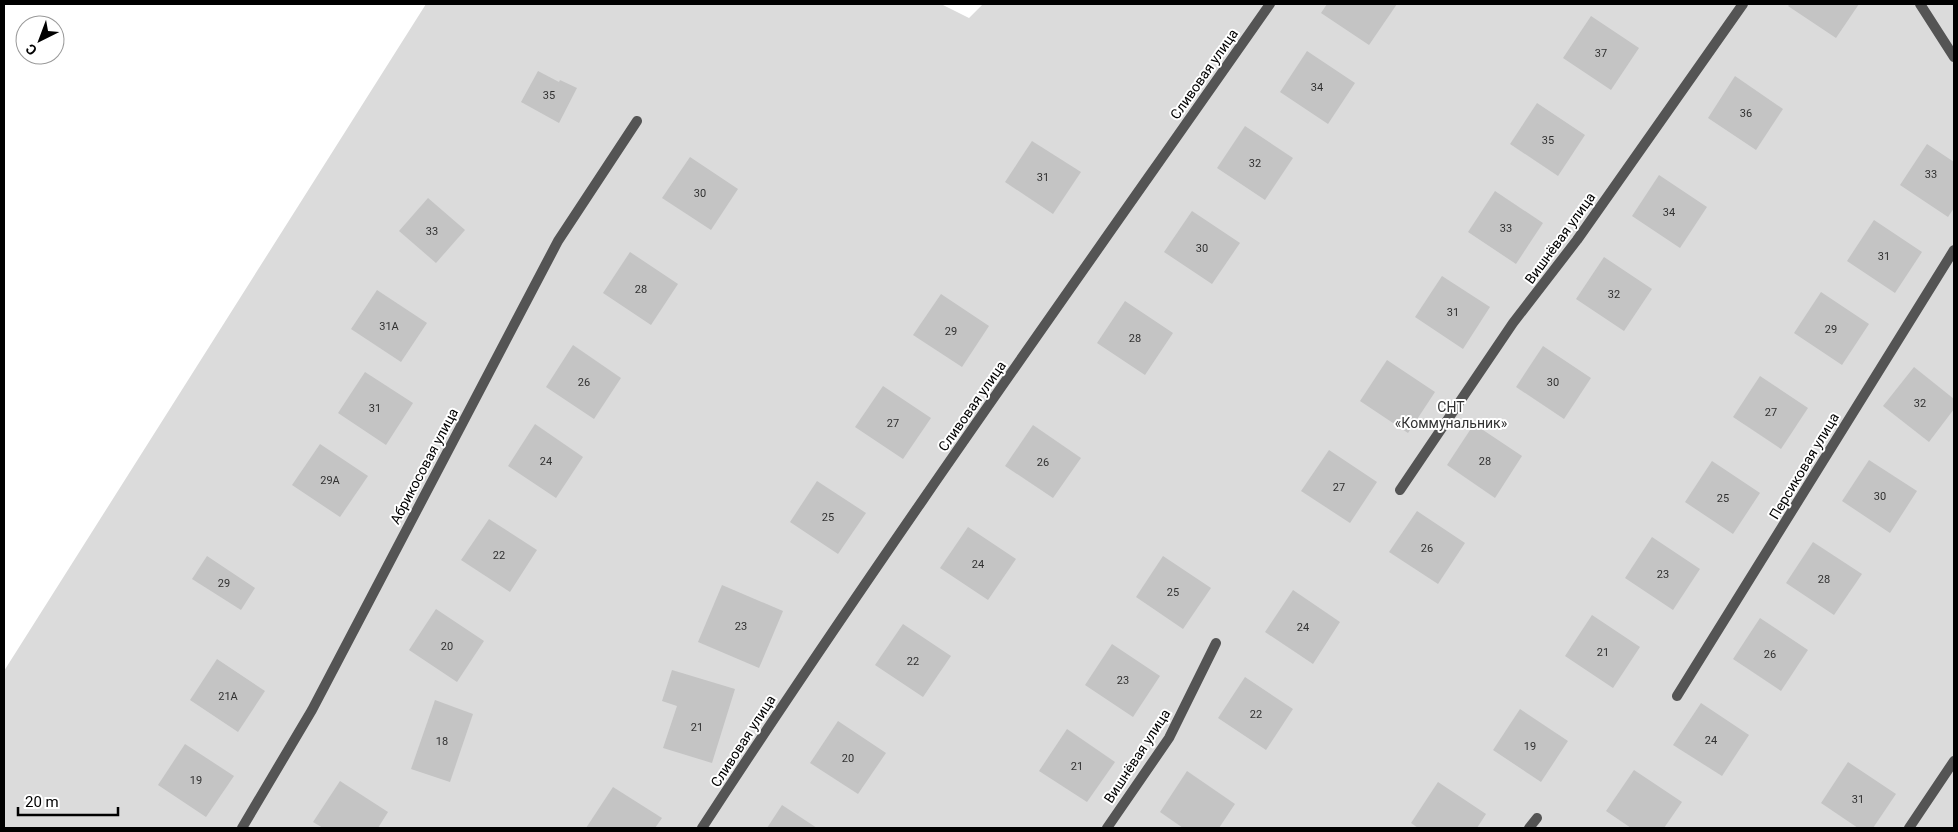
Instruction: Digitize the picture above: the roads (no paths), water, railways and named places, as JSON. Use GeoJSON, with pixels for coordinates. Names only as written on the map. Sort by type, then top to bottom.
{"type":"FeatureCollection","features":[{"type":"Feature","properties":{"kind":"street","name":"Сливовая улица"},"geometry":{"type":"LineString","coordinates":[[702,828],[775,716],[952,458],[1270,4]]}},
{"type":"Feature","properties":{"kind":"street","name":"Вишнёвая улица"},"geometry":{"type":"LineString","coordinates":[[1400,490],[1513,323],[1577,240],[1744,4]]}},
{"type":"Feature","properties":{"kind":"street"},"geometry":{"type":"LineString","coordinates":[[1920,4],[1954,57]]}},
{"type":"Feature","properties":{"kind":"street","name":"Абрикосовая улица"},"geometry":{"type":"LineString","coordinates":[[242,828],[312,710],[558,242],[637,121]]}},
{"type":"Feature","properties":{"kind":"street","name":"Персиковая улица"},"geometry":{"type":"LineString","coordinates":[[1676,696],[1954,250]]}},
{"type":"Feature","properties":{"kind":"street","name":"Вишнёвая улица"},"geometry":{"type":"LineString","coordinates":[[1106,828],[1168,738],[1216,643]]}},
{"type":"Feature","properties":{"kind":"street"},"geometry":{"type":"LineString","coordinates":[[1909,828],[1954,761]]}},
{"type":"Feature","properties":{"kind":"street"},"geometry":{"type":"LineString","coordinates":[[1529,828],[1537,818]]}},
{"type":"Feature","properties":{"kind":"park label","name":"СНТ «Коммунальник»"},"geometry":{"type":"Point","coordinates":[1451,416]}}]}
